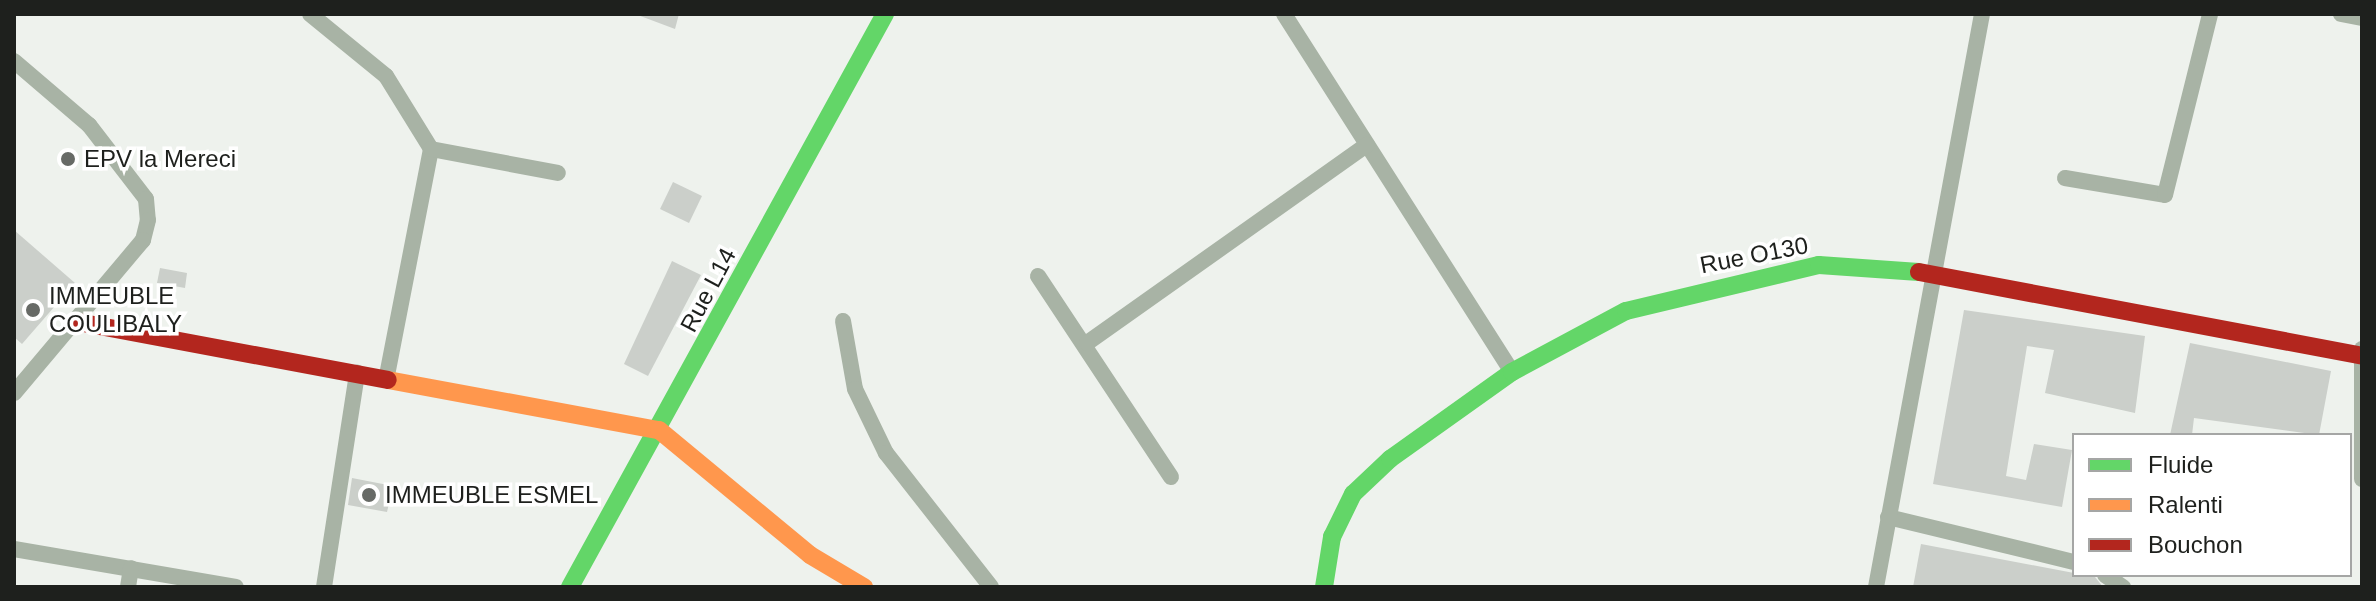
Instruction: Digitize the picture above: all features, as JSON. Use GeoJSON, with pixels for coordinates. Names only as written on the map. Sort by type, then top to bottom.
{"type":"FeatureCollection","features":[{"type":"Feature","properties":{"kind":"street"},"geometry":{"type":"LineString","coordinates":[[310,14],[386,76],[431,149],[387,376]]}},
{"type":"Feature","properties":{"kind":"street","name":"Rue L14"},"geometry":{"type":"LineString","coordinates":[[570,587],[885,14]]}},
{"type":"Feature","properties":{"kind":"street"},"geometry":{"type":"LineString","coordinates":[[1284,14],[1512,372]]}},
{"type":"Feature","properties":{"kind":"street"},"geometry":{"type":"LineString","coordinates":[[1876,587],[1982,14]]}},
{"type":"Feature","properties":{"kind":"street"},"geometry":{"type":"LineString","coordinates":[[2065,178],[2165,195],[2210,14]]}},
{"type":"Feature","properties":{"kind":"street"},"geometry":{"type":"LineString","coordinates":[[2341,14],[2362,18]]}},
{"type":"Feature","properties":{"kind":"street"},"geometry":{"type":"LineString","coordinates":[[14,61],[89,125],[146,199],[143,240],[78,322],[14,393]]}},
{"type":"Feature","properties":{"kind":"street"},"geometry":{"type":"LineString","coordinates":[[1087,343],[1367,145]]}},
{"type":"Feature","properties":{"kind":"street"},"geometry":{"type":"LineString","coordinates":[[431,149],[558,173]]}},
{"type":"Feature","properties":{"kind":"street","name":"Rue O130"},"geometry":{"type":"LineString","coordinates":[[1324,587],[1332,537],[1353,494],[1390,459],[1512,372],[1626,311],[1717,284],[1819,265],[1933,273],[2362,356]]}},
{"type":"Feature","properties":{"kind":"street"},"geometry":{"type":"LineString","coordinates":[[1038,276],[1087,343],[1171,477]]}},
{"type":"Feature","properties":{"kind":"street"},"geometry":{"type":"LineString","coordinates":[[843,321],[855,389],[886,453],[991,587]]}},
{"type":"Feature","properties":{"kind":"street"},"geometry":{"type":"LineString","coordinates":[[78,322],[387,376],[659,430],[810,555],[864,587]]}},
{"type":"Feature","properties":{"kind":"street"},"geometry":{"type":"LineString","coordinates":[[2362,349],[2362,479]]}},
{"type":"Feature","properties":{"kind":"street"},"geometry":{"type":"LineString","coordinates":[[324,587],[357,373]]}},
{"type":"Feature","properties":{"kind":"street"},"geometry":{"type":"LineString","coordinates":[[1888,517],[2072,562]]}},
{"type":"Feature","properties":{"kind":"street"},"geometry":{"type":"LineString","coordinates":[[14,549],[236,587]]}},
{"type":"Feature","properties":{"kind":"street"},"geometry":{"type":"LineString","coordinates":[[128,587],[131,568]]}},
{"type":"Feature","properties":{"kind":"building"},"geometry":{"type":"Polygon","coordinates":[[[635,14],[679,14],[675,29],[635,14]]]}},
{"type":"Feature","properties":{"kind":"building"},"geometry":{"type":"Polygon","coordinates":[[[673,182],[702,196],[689,223],[660,209],[673,182]]]}},
{"type":"Feature","properties":{"kind":"building","name":"IMMEUBLE COULIBALY"},"geometry":{"type":"Polygon","coordinates":[[[14,230],[75,283],[22,344],[14,337],[14,230]]]}},
{"type":"Feature","properties":{"kind":"building"},"geometry":{"type":"Polygon","coordinates":[[[672,261],[701,275],[648,376],[624,364],[672,261]]]}},
{"type":"Feature","properties":{"kind":"building"},"geometry":{"type":"Polygon","coordinates":[[[160,268],[187,273],[185,288],[157,283],[160,268]]]}},
{"type":"Feature","properties":{"kind":"building"},"geometry":{"type":"Polygon","coordinates":[[[1964,310],[2145,336],[2135,413],[2045,393],[2054,350],[2027,346],[2006,476],[2026,480],[2034,444],[2072,450],[2062,507],[1933,484],[1964,310]]]}},
{"type":"Feature","properties":{"kind":"building"},"geometry":{"type":"Polygon","coordinates":[[[2190,343],[2331,371],[2319,433],[2194,418],[2192,433],[2170,433],[2190,343]]]}},
{"type":"Feature","properties":{"kind":"building","name":"IMMEUBLE ESMEL"},"geometry":{"type":"Polygon","coordinates":[[[352,478],[393,486],[387,512],[348,505],[352,478]]]}},
{"type":"Feature","properties":{"kind":"building"},"geometry":{"type":"Polygon","coordinates":[[[1921,544],[2072,573],[2072,577],[2095,577],[2103,587],[1913,587],[1921,544]]]}},
{"type":"Feature","properties":{"kind":"traffic: fast"},"geometry":{"type":"LineString","coordinates":[[570,587],[885,14]]}},
{"type":"Feature","properties":{"kind":"traffic: fast"},"geometry":{"type":"LineString","coordinates":[[1324,587],[1332,537],[1353,494],[1390,459],[1512,372],[1626,311],[1819,265],[1919,272]]}},
{"type":"Feature","properties":{"kind":"traffic: slow"},"geometry":{"type":"LineString","coordinates":[[388,380],[659,430],[810,555],[864,587]]}},
{"type":"Feature","properties":{"kind":"traffic: jam"},"geometry":{"type":"LineString","coordinates":[[1919,272],[2362,356]]}},
{"type":"Feature","properties":{"kind":"traffic: jam"},"geometry":{"type":"LineString","coordinates":[[78,322],[388,380]]}},
{"type":"Feature","properties":{"kind":"place","name":"EPV la Mereci"},"geometry":{"type":"Point","coordinates":[68,159]}},
{"type":"Feature","properties":{"kind":"place","name":"IMMEUBLE COULIBALY"},"geometry":{"type":"Point","coordinates":[33,310]}},
{"type":"Feature","properties":{"kind":"place","name":"IMMEUBLE ESMEL"},"geometry":{"type":"Point","coordinates":[369,495]}}]}
